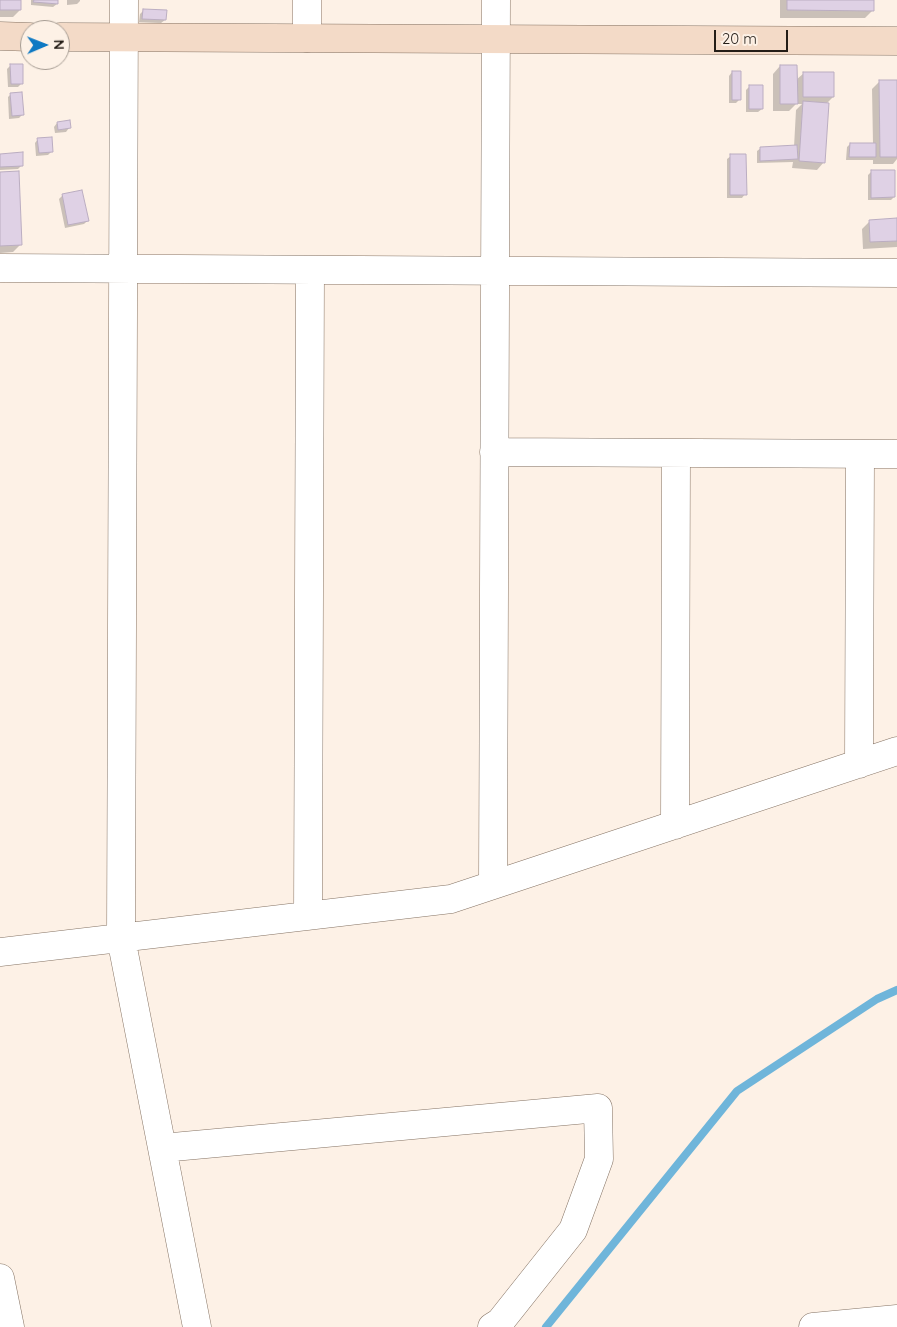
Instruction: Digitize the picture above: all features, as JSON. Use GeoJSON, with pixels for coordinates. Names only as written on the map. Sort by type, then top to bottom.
{"type":"FeatureCollection","features":[{"type":"Feature","properties":{"kind":"street"},"geometry":{"type":"LineString","coordinates":[[124,0],[121,938],[197,1327]]}},
{"type":"Feature","properties":{"kind":"street"},"geometry":{"type":"LineString","coordinates":[[306,38],[307,0]]}},
{"type":"Feature","properties":{"kind":"street"},"geometry":{"type":"LineString","coordinates":[[493,885],[496,0]]}},
{"type":"Feature","properties":{"kind":"street"},"geometry":{"type":"LineString","coordinates":[[0,36],[20,36]]}},
{"type":"Feature","properties":{"kind":"street"},"geometry":{"type":"LineString","coordinates":[[70,37],[897,40]]}},
{"type":"Feature","properties":{"kind":"street"},"geometry":{"type":"LineString","coordinates":[[0,268],[897,273]]}},
{"type":"Feature","properties":{"kind":"street"},"geometry":{"type":"LineString","coordinates":[[308,916],[310,270]]}},
{"type":"Feature","properties":{"kind":"street"},"geometry":{"type":"LineString","coordinates":[[494,452],[897,454]]}},
{"type":"Feature","properties":{"kind":"street"},"geometry":{"type":"LineString","coordinates":[[675,825],[676,453]]}},
{"type":"Feature","properties":{"kind":"street"},"geometry":{"type":"LineString","coordinates":[[859,764],[860,454]]}},
{"type":"Feature","properties":{"kind":"street"},"geometry":{"type":"LineString","coordinates":[[0,952],[451,899],[897,751]]}},
{"type":"Feature","properties":{"kind":"street"},"geometry":{"type":"LineString","coordinates":[[162,1148],[598,1108],[599,1159],[573,1230],[500,1322],[492,1327]]}},
{"type":"Feature","properties":{"kind":"street"},"geometry":{"type":"LineString","coordinates":[[0,1278],[10,1327]]}},
{"type":"Feature","properties":{"kind":"street"},"geometry":{"type":"LineString","coordinates":[[812,1327],[897,1320]]}},
{"type":"Feature","properties":{"kind":"building"},"geometry":{"type":"Polygon","coordinates":[[[0,0],[21,0],[21,10],[0,10],[0,0]]]}},
{"type":"Feature","properties":{"kind":"building"},"geometry":{"type":"Polygon","coordinates":[[[34,0],[58,0],[58,4],[33,2],[34,0]]]}},
{"type":"Feature","properties":{"kind":"building"},"geometry":{"type":"Polygon","coordinates":[[[787,0],[874,0],[874,11],[787,10],[787,0]]]}},
{"type":"Feature","properties":{"kind":"building"},"geometry":{"type":"Polygon","coordinates":[[[143,9],[167,10],[166,20],[142,19],[143,9]]]}},
{"type":"Feature","properties":{"kind":"building"},"geometry":{"type":"Polygon","coordinates":[[[10,64],[20,64],[20,70],[23,70],[23,84],[11,84],[10,64]]]}},
{"type":"Feature","properties":{"kind":"building"},"geometry":{"type":"Polygon","coordinates":[[[780,65],[797,65],[798,104],[780,104],[780,65]]]}},
{"type":"Feature","properties":{"kind":"building"},"geometry":{"type":"Polygon","coordinates":[[[732,71],[741,71],[741,100],[732,100],[732,71]]]}},
{"type":"Feature","properties":{"kind":"building"},"geometry":{"type":"Polygon","coordinates":[[[803,72],[834,72],[834,97],[803,97],[803,72]]]}},
{"type":"Feature","properties":{"kind":"building"},"geometry":{"type":"Polygon","coordinates":[[[879,80],[897,80],[897,157],[880,157],[879,80]]]}},
{"type":"Feature","properties":{"kind":"building"},"geometry":{"type":"Polygon","coordinates":[[[749,85],[763,85],[763,109],[749,109],[749,85]]]}},
{"type":"Feature","properties":{"kind":"building"},"geometry":{"type":"Polygon","coordinates":[[[22,92],[24,115],[12,116],[10,93],[22,92]]]}},
{"type":"Feature","properties":{"kind":"building"},"geometry":{"type":"Polygon","coordinates":[[[803,101],[829,103],[825,163],[799,161],[803,101]]]}},
{"type":"Feature","properties":{"kind":"building"},"geometry":{"type":"Polygon","coordinates":[[[70,120],[71,128],[58,130],[57,122],[70,120]]]}},
{"type":"Feature","properties":{"kind":"building"},"geometry":{"type":"Polygon","coordinates":[[[52,137],[53,152],[39,153],[37,138],[52,137]]]}},
{"type":"Feature","properties":{"kind":"building"},"geometry":{"type":"Polygon","coordinates":[[[850,143],[876,143],[876,157],[849,157],[850,143]]]}},
{"type":"Feature","properties":{"kind":"building"},"geometry":{"type":"Polygon","coordinates":[[[797,145],[798,159],[760,161],[760,147],[797,145]]]}},
{"type":"Feature","properties":{"kind":"building"},"geometry":{"type":"Polygon","coordinates":[[[23,152],[23,166],[0,167],[0,154],[23,152]]]}},
{"type":"Feature","properties":{"kind":"building"},"geometry":{"type":"Polygon","coordinates":[[[730,154],[746,154],[747,195],[730,195],[730,154]]]}},
{"type":"Feature","properties":{"kind":"building"},"geometry":{"type":"Polygon","coordinates":[[[871,170],[895,170],[895,197],[871,198],[871,170]]]}},
{"type":"Feature","properties":{"kind":"building"},"geometry":{"type":"Polygon","coordinates":[[[19,171],[22,245],[0,246],[0,172],[19,171]]]}},
{"type":"Feature","properties":{"kind":"building"},"geometry":{"type":"Polygon","coordinates":[[[82,190],[89,221],[68,225],[62,194],[82,190]]]}},
{"type":"Feature","properties":{"kind":"building"},"geometry":{"type":"Polygon","coordinates":[[[897,218],[897,241],[870,242],[869,220],[897,218]]]}},
{"type":"Feature","properties":{"kind":"waterway"},"geometry":{"type":"LineString","coordinates":[[546,1327],[737,1091],[877,999],[897,990]]}}]}
